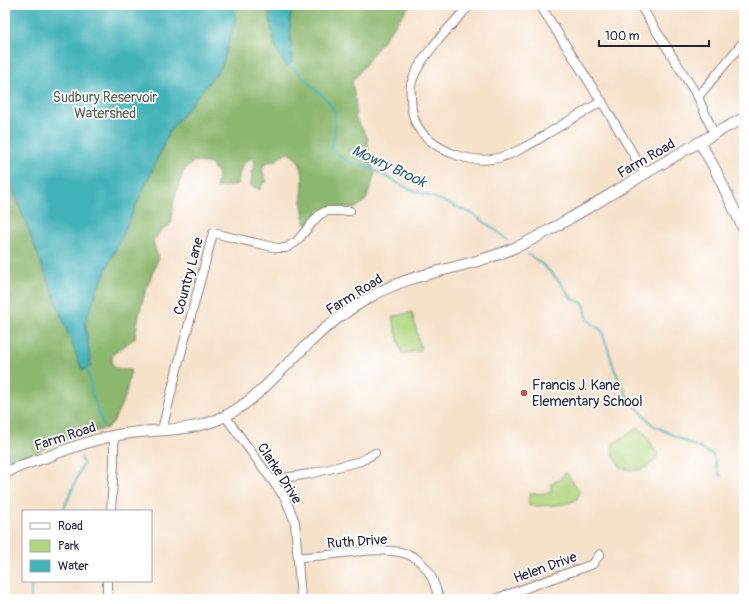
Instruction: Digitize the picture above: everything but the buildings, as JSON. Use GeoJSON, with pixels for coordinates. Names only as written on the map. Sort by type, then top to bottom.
{"type":"FeatureCollection","features":[{"type":"Feature","properties":{"kind":"street"},"geometry":{"type":"LineString","coordinates":[[470,5],[437,43],[419,67],[410,86],[411,104],[414,118],[422,134],[437,146],[460,156],[480,160],[499,158],[518,150],[602,101]]}},
{"type":"Feature","properties":{"kind":"street"},"geometry":{"type":"LineString","coordinates":[[540,5],[602,101],[646,174]]}},
{"type":"Feature","properties":{"kind":"street"},"geometry":{"type":"LineString","coordinates":[[640,5],[698,97],[714,134]]}},
{"type":"Feature","properties":{"kind":"street"},"geometry":{"type":"LineString","coordinates":[[698,97],[744,41]]}},
{"type":"Feature","properties":{"kind":"street","name":"Farm Road"},"geometry":{"type":"LineString","coordinates":[[5,472],[74,446],[114,436],[204,425],[225,416],[260,391],[328,326],[373,295],[403,281],[483,260],[514,248],[558,226],[714,134],[744,118]]}},
{"type":"Feature","properties":{"kind":"street"},"geometry":{"type":"LineString","coordinates":[[700,143],[714,167],[744,230]]}},
{"type":"Feature","properties":{"kind":"street","name":"Country Lane"},"geometry":{"type":"LineString","coordinates":[[162,430],[213,233],[277,248],[286,248],[296,242],[319,215],[326,211],[350,211]]}},
{"type":"Feature","properties":{"kind":"street","name":"Clarke Drive"},"geometry":{"type":"LineString","coordinates":[[225,416],[285,498],[295,522],[301,599]]}},
{"type":"Feature","properties":{"kind":"street"},"geometry":{"type":"LineString","coordinates":[[111,510],[114,436]]}},
{"type":"Feature","properties":{"kind":"street"},"geometry":{"type":"LineString","coordinates":[[272,480],[309,474],[361,461],[374,453]]}},
{"type":"Feature","properties":{"kind":"street","name":"Ruth Drive"},"geometry":{"type":"LineString","coordinates":[[298,557],[382,551],[401,552],[415,558],[426,568],[435,585],[439,599]]}},
{"type":"Feature","properties":{"kind":"street","name":"Helen Drive"},"geometry":{"type":"LineString","coordinates":[[495,599],[593,564],[600,554]]}},
{"type":"Feature","properties":{"kind":"street"},"geometry":{"type":"LineString","coordinates":[[107,582],[107,599]]}},
{"type":"Feature","properties":{"kind":"green space"},"geometry":{"type":"Polygon","coordinates":[[[232,5],[267,5],[276,49],[292,63],[290,17],[293,5],[410,5],[352,82],[356,106],[355,118],[367,136],[369,153],[375,174],[366,200],[356,208],[333,207],[319,210],[310,224],[305,223],[302,205],[303,175],[298,162],[294,157],[286,152],[277,160],[265,163],[262,170],[267,182],[263,183],[260,190],[251,186],[252,171],[255,161],[252,158],[243,165],[238,184],[216,188],[218,174],[211,164],[194,161],[183,172],[174,200],[171,224],[162,230],[153,241],[158,259],[145,292],[135,338],[112,355],[112,364],[116,368],[131,370],[125,397],[113,422],[107,428],[70,438],[37,452],[21,457],[5,459],[5,169],[83,370],[91,366],[85,322],[99,286],[171,129],[222,66],[236,17],[232,5]]]}},
{"type":"Feature","properties":{"kind":"green space"},"geometry":{"type":"Polygon","coordinates":[[[412,312],[421,350],[402,354],[392,317],[412,312]]]}},
{"type":"Feature","properties":{"kind":"green space"},"geometry":{"type":"Polygon","coordinates":[[[639,427],[658,454],[651,464],[642,469],[632,470],[621,468],[613,455],[612,444],[639,427]]]}},
{"type":"Feature","properties":{"kind":"green space"},"geometry":{"type":"Polygon","coordinates":[[[566,472],[579,491],[577,499],[567,503],[529,506],[529,494],[551,493],[551,484],[560,479],[566,472]]]}},
{"type":"Feature","properties":{"kind":"water"},"geometry":{"type":"Polygon","coordinates":[[[5,5],[232,5],[236,17],[222,66],[171,129],[99,286],[85,322],[91,366],[82,370],[5,169],[5,5]]]}},
{"type":"Feature","properties":{"kind":"water"},"geometry":{"type":"Polygon","coordinates":[[[267,5],[293,5],[290,17],[292,63],[286,66],[276,49],[267,5]]]}},
{"type":"Feature","properties":{"kind":"waterway","name":"Mowry Brook"},"geometry":{"type":"LineString","coordinates":[[289,64],[329,102],[335,112],[335,131],[331,149],[349,162],[372,169],[409,189],[436,198],[473,214],[508,239]]}},
{"type":"Feature","properties":{"kind":"waterway","name":"Mowry Brook"},"geometry":{"type":"LineString","coordinates":[[528,254],[542,264],[560,282],[571,298],[584,304],[588,320],[602,331],[615,371],[628,398],[653,425],[713,455],[721,476]]}},
{"type":"Feature","properties":{"kind":"waterway"},"geometry":{"type":"LineString","coordinates":[[87,368],[92,394],[103,426]]}},
{"type":"Feature","properties":{"kind":"waterway"},"geometry":{"type":"LineString","coordinates":[[63,510],[83,464],[81,457]]}},
{"type":"Feature","properties":{"kind":"waterway","name":"Mowry Brook"},"geometry":{"type":"LineString","coordinates":[[740,486],[744,485]]}},
{"type":"Feature","properties":{"kind":"waterway"},"geometry":{"type":"LineString","coordinates":[[31,599],[31,586],[33,582]]}},
{"type":"Feature","properties":{"kind":"place","name":"Francis J. Kane Elementary School"},"geometry":{"type":"Point","coordinates":[524,393]}},
{"type":"Feature","properties":{"kind":"park label","name":"Sudbury Reservoir Watershed"},"geometry":{"type":"Point","coordinates":[105,106]}}]}
